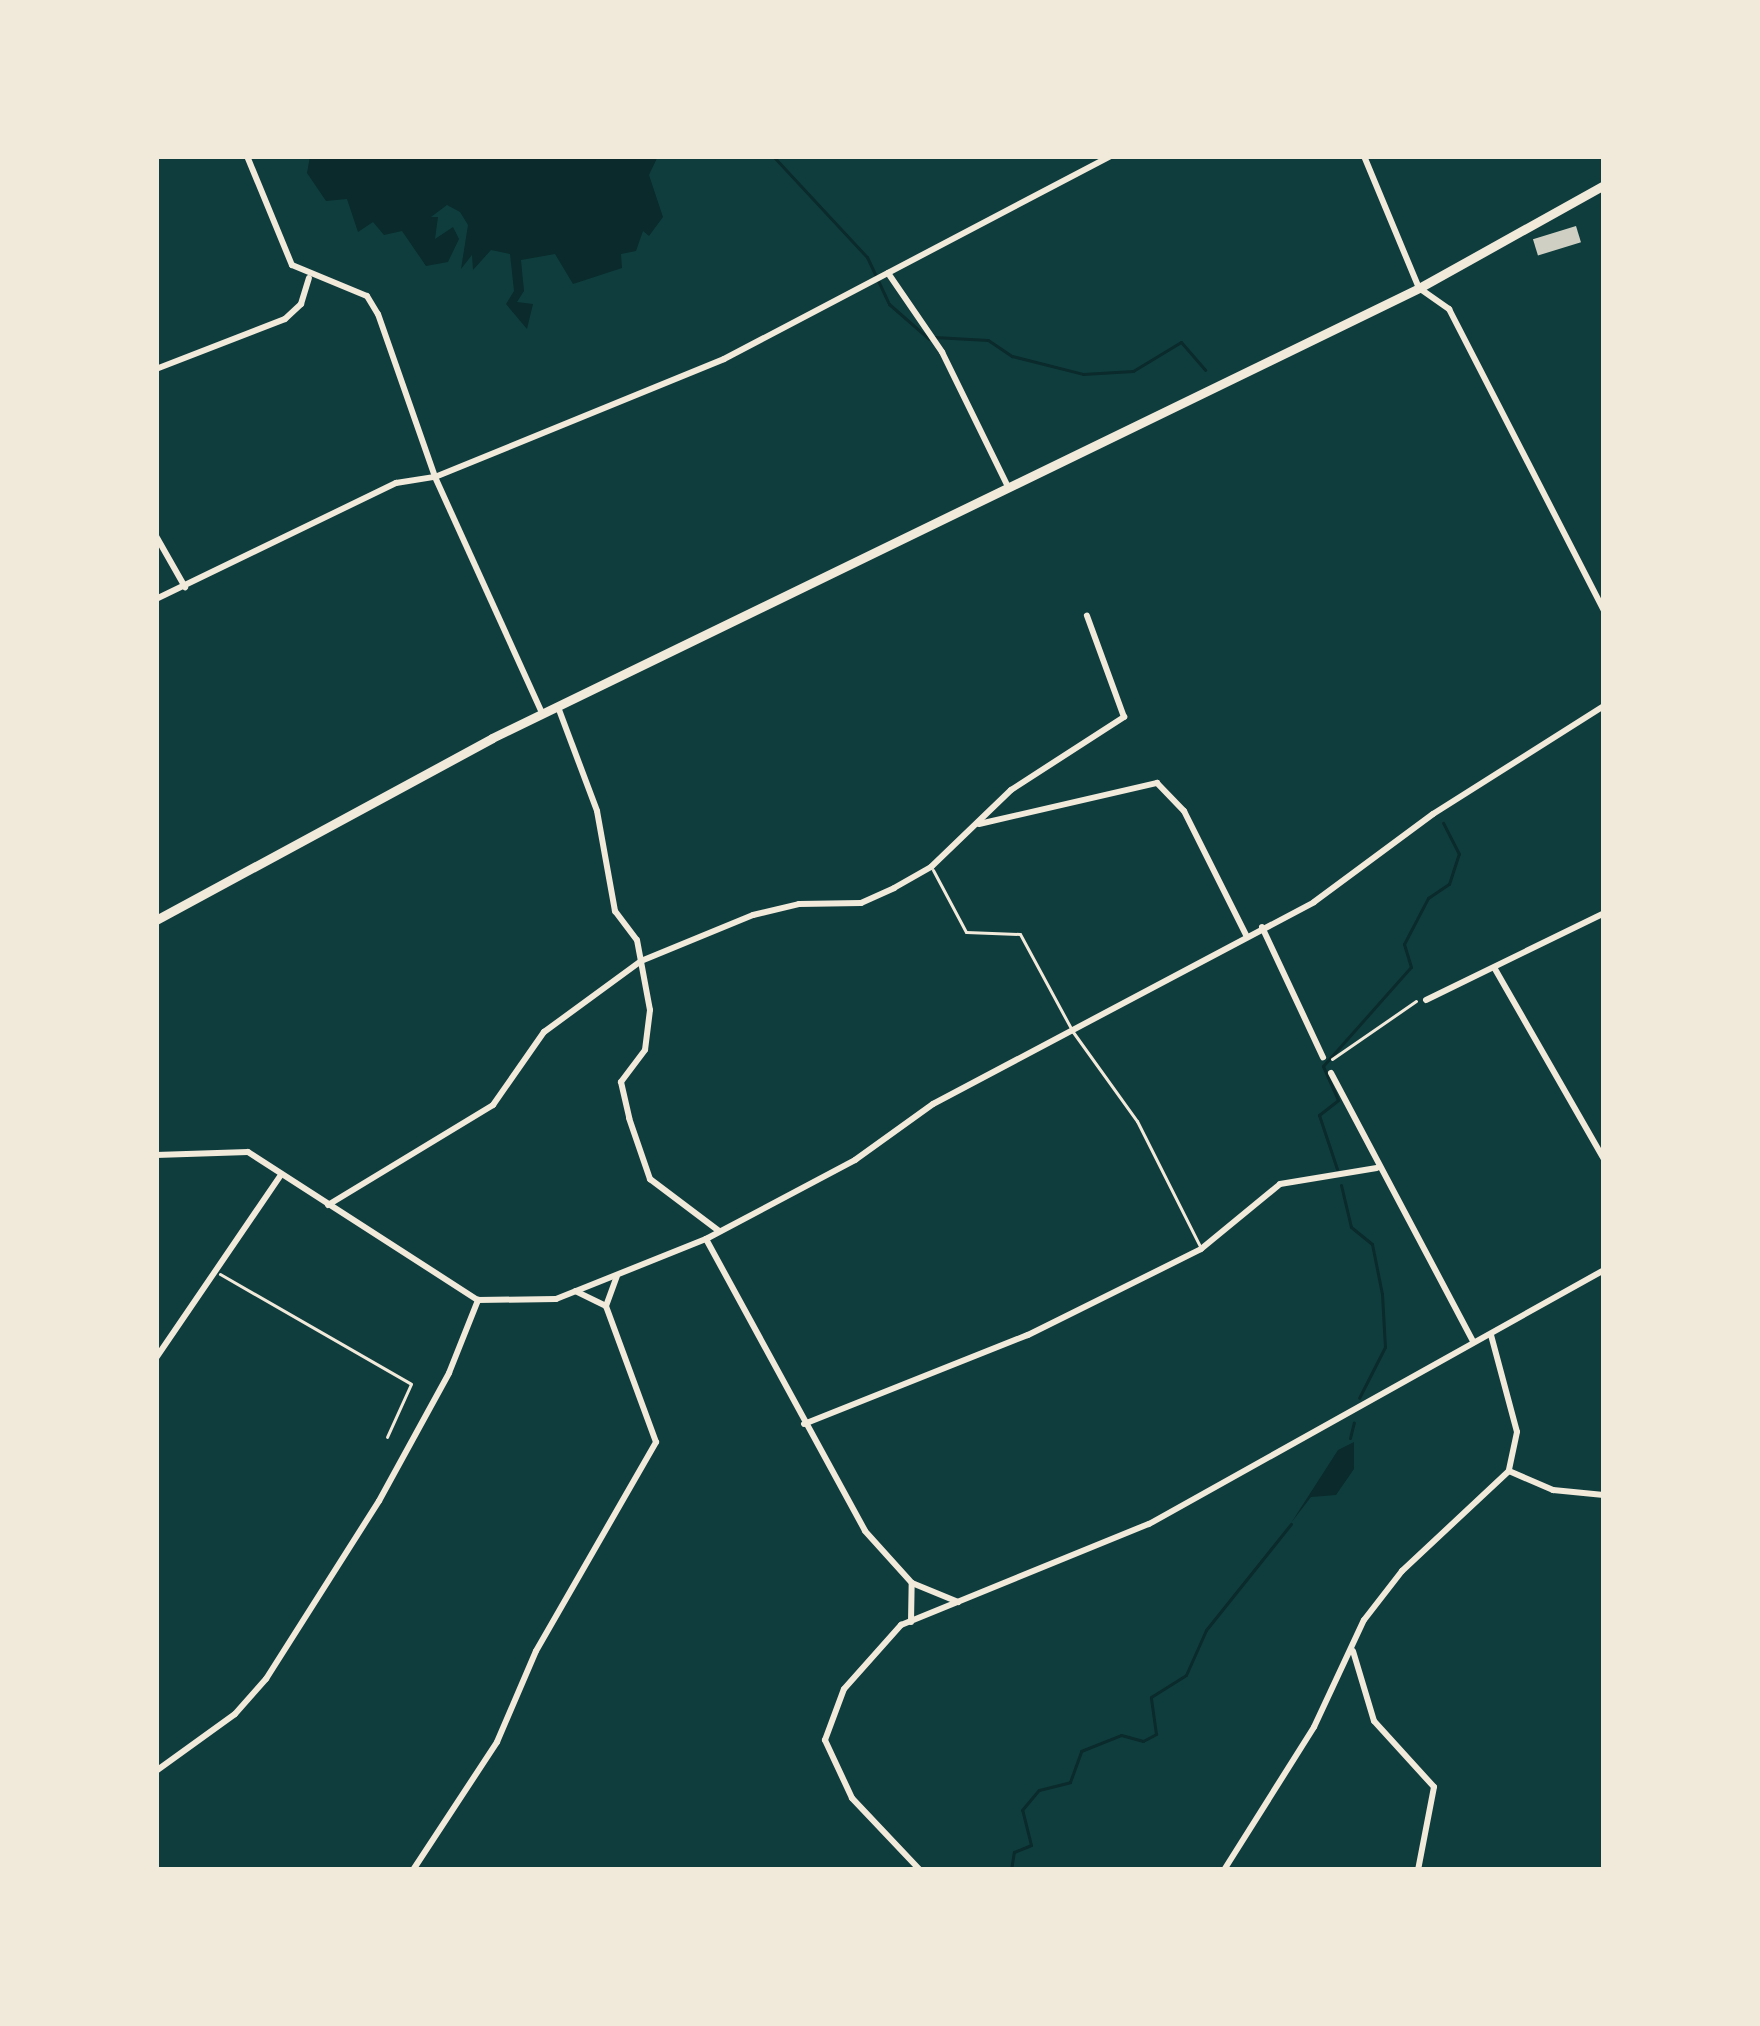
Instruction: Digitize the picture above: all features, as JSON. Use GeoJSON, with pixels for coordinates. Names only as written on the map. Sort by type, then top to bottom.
{"type":"FeatureCollection","features":[{"type":"Feature","properties":{"kind":"main road"},"geometry":{"type":"LineString","coordinates":[[156,920],[542,713],[1419,288],[1604,185]]}},
{"type":"Feature","properties":{"kind":"street"},"geometry":{"type":"LineString","coordinates":[[247,156],[285,255],[309,278],[372,303],[435,477],[542,713]]}},
{"type":"Feature","properties":{"kind":"street"},"geometry":{"type":"LineString","coordinates":[[1082,156],[1088,166]]}},
{"type":"Feature","properties":{"kind":"street"},"geometry":{"type":"LineString","coordinates":[[156,599],[396,483],[435,477],[724,359],[814,307],[872,288],[885,276],[1110,156]]}},
{"type":"Feature","properties":{"kind":"street"},"geometry":{"type":"LineString","coordinates":[[1364,156],[1419,288],[1448,309],[1604,611]]}},
{"type":"Feature","properties":{"kind":"street"},"geometry":{"type":"LineString","coordinates":[[885,276],[942,352],[1008,487]]}},
{"type":"Feature","properties":{"kind":"street"},"geometry":{"type":"LineString","coordinates":[[156,369],[285,320],[301,304],[309,278]]}},
{"type":"Feature","properties":{"kind":"street"},"geometry":{"type":"LineString","coordinates":[[156,536],[185,587]]}},
{"type":"Feature","properties":{"kind":"street"},"geometry":{"type":"LineString","coordinates":[[328,1205],[493,1105],[544,1032],[640,961],[766,912],[861,903],[932,867],[1011,790],[1124,717],[1087,616]]}},
{"type":"Feature","properties":{"kind":"street"},"geometry":{"type":"LineString","coordinates":[[156,1155],[248,1152],[478,1300],[519,1305],[574,1291],[706,1240],[855,1160],[913,1114],[1314,902],[1450,803],[1604,706]]}},
{"type":"Feature","properties":{"kind":"street"},"geometry":{"type":"LineString","coordinates":[[558,707],[597,811],[615,911],[637,940],[650,1030],[622,1077],[629,1118],[650,1179],[719,1231]]}},
{"type":"Feature","properties":{"kind":"street"},"geometry":{"type":"LineString","coordinates":[[975,825],[1157,783],[1184,811],[1246,935]]}},
{"type":"Feature","properties":{"kind":"street"},"geometry":{"type":"LineString","coordinates":[[1426,1000],[1604,913]]}},
{"type":"Feature","properties":{"kind":"street"},"geometry":{"type":"LineString","coordinates":[[1262,927],[1322,1058]]}},
{"type":"Feature","properties":{"kind":"street"},"geometry":{"type":"LineString","coordinates":[[1495,969],[1604,1159]]}},
{"type":"Feature","properties":{"kind":"street"},"geometry":{"type":"LineString","coordinates":[[1331,1073],[1377,1168],[1473,1341]]}},
{"type":"Feature","properties":{"kind":"street"},"geometry":{"type":"LineString","coordinates":[[804,1424],[1028,1335],[1202,1250],[1280,1184],[1377,1168]]}},
{"type":"Feature","properties":{"kind":"street"},"geometry":{"type":"LineString","coordinates":[[156,1358],[220,1274],[281,1175]]}},
{"type":"Feature","properties":{"kind":"street"},"geometry":{"type":"LineString","coordinates":[[706,1240],[865,1531],[912,1582],[959,1603]]}},
{"type":"Feature","properties":{"kind":"street"},"geometry":{"type":"LineString","coordinates":[[920,1870],[843,1785],[824,1729],[866,1659],[911,1622],[1035,1565],[1150,1524],[1604,1270]]}},
{"type":"Feature","properties":{"kind":"street"},"geometry":{"type":"LineString","coordinates":[[413,1870],[497,1742],[536,1651],[656,1442],[606,1306],[617,1274]]}},
{"type":"Feature","properties":{"kind":"street"},"geometry":{"type":"LineString","coordinates":[[574,1291],[606,1306]]}},
{"type":"Feature","properties":{"kind":"street"},"geometry":{"type":"LineString","coordinates":[[156,1771],[235,1714],[266,1679],[379,1501],[449,1372],[478,1300]]}},
{"type":"Feature","properties":{"kind":"street"},"geometry":{"type":"LineString","coordinates":[[1224,1870],[1315,1727],[1379,1597],[1509,1471],[1517,1432],[1491,1335]]}},
{"type":"Feature","properties":{"kind":"street"},"geometry":{"type":"LineString","coordinates":[[1509,1471],[1553,1490],[1604,1495]]}},
{"type":"Feature","properties":{"kind":"street"},"geometry":{"type":"LineString","coordinates":[[911,1622],[912,1582]]}},
{"type":"Feature","properties":{"kind":"street"},"geometry":{"type":"LineString","coordinates":[[1353,1649],[1374,1721],[1434,1787],[1418,1870]]}},
{"type":"Feature","properties":{"kind":"lane"},"geometry":{"type":"LineString","coordinates":[[932,867],[966,932],[1020,934],[1073,1031],[1137,1120],[1202,1250]]}},
{"type":"Feature","properties":{"kind":"lane"},"geometry":{"type":"LineString","coordinates":[[220,1274],[411,1384],[387,1437]]}},
{"type":"Feature","properties":{"kind":"path"},"geometry":{"type":"LineString","coordinates":[[1331,1073],[1340,1048],[1405,1004],[1426,1000]]}},
{"type":"Feature","properties":{"kind":"water"},"geometry":{"type":"Polygon","coordinates":[[[310,156],[658,156],[649,175],[663,217],[649,236],[643,231],[636,251],[621,254],[622,268],[573,284],[555,254],[521,260],[524,291],[517,302],[533,304],[527,329],[506,304],[514,291],[510,254],[491,250],[473,270],[472,255],[461,269],[468,225],[460,212],[447,205],[431,217],[438,217],[435,239],[453,227],[459,239],[448,262],[426,266],[402,231],[384,235],[373,222],[358,232],[347,199],[326,201],[307,173],[310,156]]]}},
{"type":"Feature","properties":{"kind":"water"},"geometry":{"type":"Polygon","coordinates":[[[1354,1442],[1354,1469],[1336,1495],[1311,1497],[1291,1523],[1338,1450],[1354,1442]]]}},
{"type":"Feature","properties":{"kind":"building"},"geometry":{"type":"Polygon","coordinates":[[[1576,226],[1581,242],[1538,255],[1533,239],[1576,226]]]}},
{"type":"Feature","properties":{"kind":"waterway"},"geometry":{"type":"LineString","coordinates":[[773,156],[867,257],[889,304],[929,339]]}},
{"type":"Feature","properties":{"kind":"waterway"},"geometry":{"type":"LineString","coordinates":[[934,337],[988,340],[1012,356],[1083,374],[1133,371],[1181,342],[1205,370]]}},
{"type":"Feature","properties":{"kind":"waterway"},"geometry":{"type":"LineString","coordinates":[[1337,1169],[1319,1115],[1338,1100],[1323,1066],[1411,967],[1404,944],[1428,898],[1449,884],[1459,854],[1443,823]]}},
{"type":"Feature","properties":{"kind":"waterway"},"geometry":{"type":"LineString","coordinates":[[1341,1185],[1351,1227],[1372,1244],[1382,1294],[1385,1347],[1359,1398]]}},
{"type":"Feature","properties":{"kind":"waterway"},"geometry":{"type":"LineString","coordinates":[[1350,1438],[1354,1422]]}},
{"type":"Feature","properties":{"kind":"waterway"},"geometry":{"type":"LineString","coordinates":[[1011,1870],[1014,1852],[1031,1845],[1022,1810],[1039,1790],[1070,1782],[1081,1751],[1121,1735],[1143,1741],[1156,1734],[1151,1697],[1186,1675],[1206,1630],[1291,1524]]}}]}
